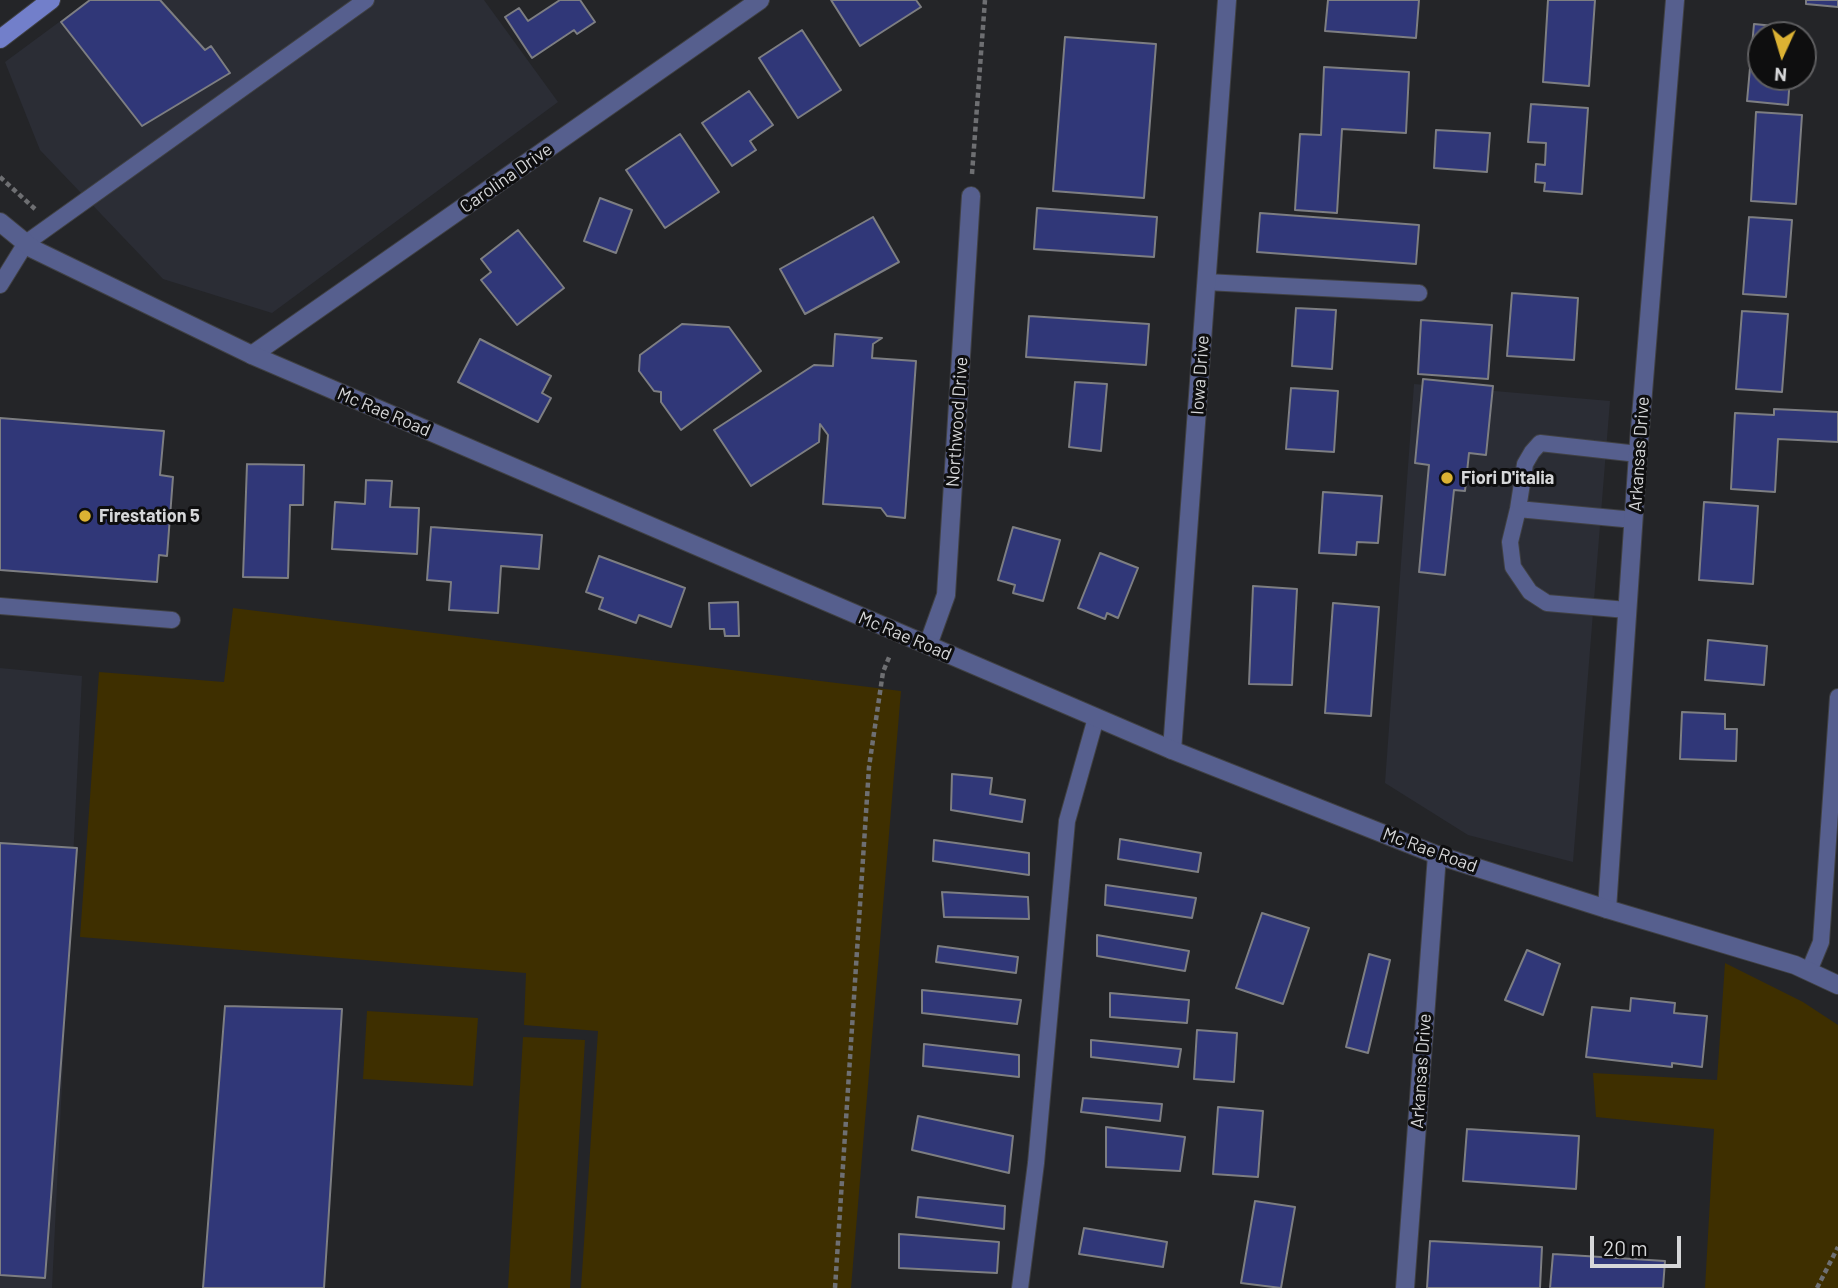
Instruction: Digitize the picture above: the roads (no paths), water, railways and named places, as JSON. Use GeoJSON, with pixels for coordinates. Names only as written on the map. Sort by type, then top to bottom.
{"type":"FeatureCollection","features":[{"type":"Feature","properties":{"kind":"main road"},"geometry":{"type":"LineString","coordinates":[[0,39],[51,0]]}},
{"type":"Feature","properties":{"kind":"street","name":"Carolina Drive"},"geometry":{"type":"LineString","coordinates":[[252,355],[760,0]]}},
{"type":"Feature","properties":{"kind":"street","name":"Iowa Drive"},"geometry":{"type":"LineString","coordinates":[[1172,750],[1227,0]]}},
{"type":"Feature","properties":{"kind":"street","name":"Arkansas Drive"},"geometry":{"type":"LineString","coordinates":[[1607,909],[1638,454],[1675,0]]}},
{"type":"Feature","properties":{"kind":"street","name":"Northwood Drive"},"geometry":{"type":"LineString","coordinates":[[928,645],[946,595],[971,196]]}},
{"type":"Feature","properties":{"kind":"street","name":"Mc Rae Road"},"geometry":{"type":"LineString","coordinates":[[0,222],[33,249],[252,355],[1172,750],[1437,855],[1795,965],[1838,985]]}},
{"type":"Feature","properties":{"kind":"street","name":"Arkansas Drive"},"geometry":{"type":"LineString","coordinates":[[1405,1288],[1437,855]]}},
{"type":"Feature","properties":{"kind":"lane"},"geometry":{"type":"LineString","coordinates":[[0,285],[26,243],[366,0]]}},
{"type":"Feature","properties":{"kind":"lane"},"geometry":{"type":"LineString","coordinates":[[1206,282],[1419,293]]}},
{"type":"Feature","properties":{"kind":"lane"},"geometry":{"type":"LineString","coordinates":[[1627,610],[1548,603],[1530,592],[1513,567],[1510,542],[1525,464],[1540,443],[1638,454]]}},
{"type":"Feature","properties":{"kind":"lane"},"geometry":{"type":"LineString","coordinates":[[1518,509],[1634,520]]}},
{"type":"Feature","properties":{"kind":"lane"},"geometry":{"type":"LineString","coordinates":[[0,606],[172,621]]}},
{"type":"Feature","properties":{"kind":"lane"},"geometry":{"type":"LineString","coordinates":[[1810,971],[1821,943],[1838,697]]}},
{"type":"Feature","properties":{"kind":"lane"},"geometry":{"type":"LineString","coordinates":[[1020,1288],[1037,1150],[1067,821],[1096,718]]}},
{"type":"Feature","properties":{"kind":"place","name":"Fiori D'italia"},"geometry":{"type":"Point","coordinates":[1447,478]}},
{"type":"Feature","properties":{"kind":"place","name":"Firestation 5"},"geometry":{"type":"Point","coordinates":[85,516]}}]}
